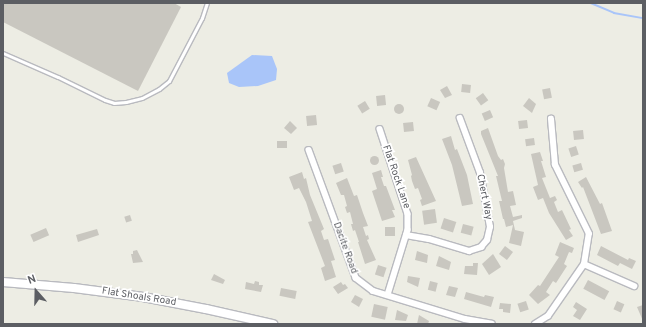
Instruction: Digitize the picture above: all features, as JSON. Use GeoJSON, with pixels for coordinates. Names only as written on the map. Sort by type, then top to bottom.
{"type":"FeatureCollection","features":[{"type":"Feature","properties":{"kind":"main road","name":"Flat Shoals Road"},"geometry":{"type":"LineString","coordinates":[[3,282],[74,288],[143,297],[206,308],[273,324]]}},
{"type":"Feature","properties":{"kind":"street","name":"Chert Way"},"geometry":{"type":"LineString","coordinates":[[406,235],[429,239],[469,251],[481,247],[486,240],[490,227],[480,173],[460,119]]}},
{"type":"Feature","properties":{"kind":"street"},"geometry":{"type":"LineString","coordinates":[[535,324],[548,316],[584,264],[589,234],[555,165],[551,119]]}},
{"type":"Feature","properties":{"kind":"street","name":"Flat Rock Lane"},"geometry":{"type":"LineString","coordinates":[[380,129],[408,214],[406,235],[388,295]]}},
{"type":"Feature","properties":{"kind":"street","name":"Dacite Road"},"geometry":{"type":"LineString","coordinates":[[309,150],[356,278],[373,291],[465,322],[492,324]]}},
{"type":"Feature","properties":{"kind":"street"},"geometry":{"type":"LineString","coordinates":[[584,264],[634,286]]}},
{"type":"Feature","properties":{"kind":"lane"},"geometry":{"type":"LineString","coordinates":[[3,54],[58,77],[105,100],[126,102],[142,98],[159,89],[169,80],[202,18],[207,3]]}},
{"type":"Feature","properties":{"kind":"water"},"geometry":{"type":"Polygon","coordinates":[[[252,55],[272,56],[277,69],[276,80],[258,86],[239,87],[229,83],[227,73],[252,55]]]}},
{"type":"Feature","properties":{"kind":"building"},"geometry":{"type":"Polygon","coordinates":[[[3,3],[174,3],[181,7],[138,91],[3,22],[3,3]]]}},
{"type":"Feature","properties":{"kind":"building"},"geometry":{"type":"Polygon","coordinates":[[[462,84],[471,85],[470,93],[461,92],[462,84]]]}},
{"type":"Feature","properties":{"kind":"building"},"geometry":{"type":"Polygon","coordinates":[[[447,86],[452,95],[445,98],[440,90],[447,86]]]}},
{"type":"Feature","properties":{"kind":"building"},"geometry":{"type":"Polygon","coordinates":[[[550,88],[552,98],[544,99],[542,90],[550,88]]]}},
{"type":"Feature","properties":{"kind":"building"},"geometry":{"type":"Polygon","coordinates":[[[483,93],[488,100],[481,106],[476,98],[483,93]]]}},
{"type":"Feature","properties":{"kind":"building"},"geometry":{"type":"Polygon","coordinates":[[[385,95],[386,105],[377,106],[376,96],[385,95]]]}},
{"type":"Feature","properties":{"kind":"building"},"geometry":{"type":"Polygon","coordinates":[[[431,98],[440,102],[436,110],[427,106],[431,98]]]}},
{"type":"Feature","properties":{"kind":"building"},"geometry":{"type":"Polygon","coordinates":[[[529,98],[536,104],[532,113],[523,106],[529,98]]]}},
{"type":"Feature","properties":{"kind":"building"},"geometry":{"type":"Polygon","coordinates":[[[365,101],[370,109],[362,113],[357,106],[365,101]]]}},
{"type":"Feature","properties":{"kind":"building"},"geometry":{"type":"Polygon","coordinates":[[[399,104],[404,109],[399,114],[394,109],[399,104]]]}},
{"type":"Feature","properties":{"kind":"building"},"geometry":{"type":"Polygon","coordinates":[[[490,110],[493,117],[485,121],[482,114],[490,110]]]}},
{"type":"Feature","properties":{"kind":"building"},"geometry":{"type":"Polygon","coordinates":[[[316,115],[317,125],[307,126],[306,116],[316,115]]]}},
{"type":"Feature","properties":{"kind":"building"},"geometry":{"type":"Polygon","coordinates":[[[527,120],[528,128],[519,129],[518,121],[527,120]]]}},
{"type":"Feature","properties":{"kind":"building"},"geometry":{"type":"Polygon","coordinates":[[[290,121],[297,128],[291,134],[284,128],[290,121]]]}},
{"type":"Feature","properties":{"kind":"building"},"geometry":{"type":"Polygon","coordinates":[[[413,122],[414,131],[404,132],[403,123],[413,122]]]}},
{"type":"Feature","properties":{"kind":"building"},"geometry":{"type":"Polygon","coordinates":[[[488,128],[498,156],[501,160],[503,159],[505,164],[504,168],[508,192],[513,191],[516,205],[510,206],[513,217],[522,215],[522,218],[513,221],[515,230],[524,232],[521,246],[509,243],[513,225],[506,227],[503,219],[499,201],[502,201],[496,176],[498,176],[481,134],[481,131],[488,128]]]}},
{"type":"Feature","properties":{"kind":"building"},"geometry":{"type":"Polygon","coordinates":[[[583,130],[584,139],[574,140],[573,131],[583,130]]]}},
{"type":"Feature","properties":{"kind":"building"},"geometry":{"type":"Polygon","coordinates":[[[451,136],[455,150],[457,149],[467,175],[473,204],[462,206],[452,165],[442,139],[451,136]]]}},
{"type":"Feature","properties":{"kind":"building"},"geometry":{"type":"Polygon","coordinates":[[[534,138],[535,145],[526,146],[525,139],[534,138]]]}},
{"type":"Feature","properties":{"kind":"building"},"geometry":{"type":"Polygon","coordinates":[[[277,141],[287,141],[287,148],[277,148],[277,141]]]}},
{"type":"Feature","properties":{"kind":"building"},"geometry":{"type":"Polygon","coordinates":[[[576,146],[579,155],[571,157],[568,148],[576,146]]]}},
{"type":"Feature","properties":{"kind":"building"},"geometry":{"type":"Polygon","coordinates":[[[540,152],[546,177],[542,178],[550,198],[555,196],[557,200],[554,202],[558,212],[562,210],[571,229],[569,230],[573,236],[566,240],[549,213],[543,198],[538,200],[533,187],[538,185],[531,154],[540,152]]]}},
{"type":"Feature","properties":{"kind":"building"},"geometry":{"type":"Polygon","coordinates":[[[372,156],[376,156],[378,160],[376,164],[372,164],[370,162],[370,158],[372,156]]]}},
{"type":"Feature","properties":{"kind":"building"},"geometry":{"type":"Polygon","coordinates":[[[416,157],[436,201],[422,206],[420,200],[422,199],[418,188],[415,189],[412,181],[408,160],[416,157]]]}},
{"type":"Feature","properties":{"kind":"building"},"geometry":{"type":"Polygon","coordinates":[[[341,163],[344,172],[335,174],[332,166],[341,163]]]}},
{"type":"Feature","properties":{"kind":"building"},"geometry":{"type":"Polygon","coordinates":[[[581,163],[583,170],[574,172],[572,165],[581,163]]]}},
{"type":"Feature","properties":{"kind":"building"},"geometry":{"type":"Polygon","coordinates":[[[381,170],[383,177],[381,177],[384,186],[386,186],[395,210],[392,210],[395,217],[382,221],[372,191],[377,189],[372,173],[381,170]]]}},
{"type":"Feature","properties":{"kind":"building"},"geometry":{"type":"Polygon","coordinates":[[[302,172],[304,179],[306,178],[310,195],[324,229],[321,231],[324,240],[328,239],[335,260],[331,261],[336,277],[325,281],[321,268],[325,266],[308,222],[312,221],[306,202],[299,188],[294,190],[289,177],[302,172]]]}},
{"type":"Feature","properties":{"kind":"building"},"geometry":{"type":"Polygon","coordinates":[[[586,177],[600,204],[602,203],[612,231],[601,234],[583,187],[582,188],[578,182],[586,177]]]}},
{"type":"Feature","properties":{"kind":"building"},"geometry":{"type":"Polygon","coordinates":[[[347,178],[354,196],[357,195],[368,226],[363,227],[366,236],[368,235],[369,239],[367,240],[376,260],[365,264],[355,230],[353,231],[350,212],[347,213],[345,207],[347,206],[344,195],[341,195],[336,183],[347,178]]]}},
{"type":"Feature","properties":{"kind":"building"},"geometry":{"type":"Polygon","coordinates":[[[435,209],[437,223],[424,225],[422,211],[435,209]]]}},
{"type":"Feature","properties":{"kind":"building"},"geometry":{"type":"Polygon","coordinates":[[[130,215],[132,221],[126,223],[124,217],[130,215]]]}},
{"type":"Feature","properties":{"kind":"building"},"geometry":{"type":"Polygon","coordinates":[[[444,218],[456,222],[453,232],[441,228],[444,218]]]}},
{"type":"Feature","properties":{"kind":"building"},"geometry":{"type":"Polygon","coordinates":[[[463,224],[474,227],[471,236],[461,233],[463,224]]]}},
{"type":"Feature","properties":{"kind":"building"},"geometry":{"type":"Polygon","coordinates":[[[385,227],[395,227],[395,236],[385,236],[385,227]]]}},
{"type":"Feature","properties":{"kind":"building"},"geometry":{"type":"Polygon","coordinates":[[[46,228],[49,235],[33,242],[30,235],[46,228]]]}},
{"type":"Feature","properties":{"kind":"building"},"geometry":{"type":"Polygon","coordinates":[[[97,229],[99,235],[78,242],[76,235],[97,229]]]}},
{"type":"Feature","properties":{"kind":"building"},"geometry":{"type":"Polygon","coordinates":[[[560,242],[574,248],[572,253],[569,252],[564,264],[567,266],[556,283],[553,281],[546,292],[550,295],[538,304],[529,295],[538,285],[540,286],[559,257],[555,255],[560,242]]]}},
{"type":"Feature","properties":{"kind":"building"},"geometry":{"type":"Polygon","coordinates":[[[505,246],[513,252],[507,260],[499,254],[505,246]]]}},
{"type":"Feature","properties":{"kind":"building"},"geometry":{"type":"Polygon","coordinates":[[[601,246],[628,260],[629,258],[636,261],[632,269],[620,263],[618,266],[597,255],[601,246]]]}},
{"type":"Feature","properties":{"kind":"building"},"geometry":{"type":"Polygon","coordinates":[[[137,250],[143,262],[133,263],[131,254],[133,254],[133,251],[137,250]]]}},
{"type":"Feature","properties":{"kind":"building"},"geometry":{"type":"Polygon","coordinates":[[[417,251],[428,255],[427,263],[415,260],[417,251]]]}},
{"type":"Feature","properties":{"kind":"building"},"geometry":{"type":"Polygon","coordinates":[[[493,254],[501,267],[489,275],[482,264],[493,254]]]}},
{"type":"Feature","properties":{"kind":"building"},"geometry":{"type":"Polygon","coordinates":[[[439,256],[451,262],[449,270],[436,266],[439,256]]]}},
{"type":"Feature","properties":{"kind":"building"},"geometry":{"type":"Polygon","coordinates":[[[473,263],[478,263],[477,275],[464,274],[465,266],[473,266],[473,263]]]}},
{"type":"Feature","properties":{"kind":"building"},"geometry":{"type":"Polygon","coordinates":[[[378,265],[387,268],[383,277],[375,275],[378,265]]]}},
{"type":"Feature","properties":{"kind":"building"},"geometry":{"type":"Polygon","coordinates":[[[214,274],[225,280],[223,284],[211,280],[214,274]]]}},
{"type":"Feature","properties":{"kind":"building"},"geometry":{"type":"Polygon","coordinates":[[[408,276],[420,278],[418,287],[407,282],[408,276]]]}},
{"type":"Feature","properties":{"kind":"building"},"geometry":{"type":"Polygon","coordinates":[[[588,280],[609,291],[604,300],[583,289],[588,280]]]}},
{"type":"Feature","properties":{"kind":"building"},"geometry":{"type":"Polygon","coordinates":[[[255,281],[259,282],[259,285],[263,285],[261,292],[245,289],[246,282],[254,284],[255,281]]]}},
{"type":"Feature","properties":{"kind":"building"},"geometry":{"type":"Polygon","coordinates":[[[430,281],[438,283],[436,292],[428,290],[430,281]]]}},
{"type":"Feature","properties":{"kind":"building"},"geometry":{"type":"Polygon","coordinates":[[[341,282],[348,288],[338,294],[333,287],[341,282]]]}},
{"type":"Feature","properties":{"kind":"building"},"geometry":{"type":"Polygon","coordinates":[[[449,286],[458,288],[455,297],[446,295],[449,286]]]}},
{"type":"Feature","properties":{"kind":"building"},"geometry":{"type":"Polygon","coordinates":[[[281,288],[297,291],[295,299],[279,296],[281,288]]]}},
{"type":"Feature","properties":{"kind":"building"},"geometry":{"type":"Polygon","coordinates":[[[466,292],[484,297],[485,295],[494,297],[491,307],[464,299],[466,292]]]}},
{"type":"Feature","properties":{"kind":"building"},"geometry":{"type":"Polygon","coordinates":[[[355,295],[363,299],[359,307],[351,302],[355,295]]]}},
{"type":"Feature","properties":{"kind":"building"},"geometry":{"type":"Polygon","coordinates":[[[526,301],[529,310],[520,312],[517,304],[526,301]]]}},
{"type":"Feature","properties":{"kind":"building"},"geometry":{"type":"Polygon","coordinates":[[[617,301],[624,304],[621,312],[613,309],[617,301]]]}},
{"type":"Feature","properties":{"kind":"building"},"geometry":{"type":"Polygon","coordinates":[[[576,302],[587,309],[580,320],[573,316],[577,310],[573,307],[576,302]]]}},
{"type":"Feature","properties":{"kind":"building"},"geometry":{"type":"Polygon","coordinates":[[[500,303],[511,304],[510,313],[503,312],[503,309],[499,309],[500,303]]]}},
{"type":"Feature","properties":{"kind":"building"},"geometry":{"type":"Polygon","coordinates":[[[374,304],[388,307],[385,320],[371,317],[374,304]]]}},
{"type":"Feature","properties":{"kind":"building"},"geometry":{"type":"Polygon","coordinates":[[[643,305],[643,321],[637,307],[643,305]]]}},
{"type":"Feature","properties":{"kind":"building"},"geometry":{"type":"Polygon","coordinates":[[[397,310],[408,315],[406,321],[395,320],[397,310]]]}},
{"type":"Feature","properties":{"kind":"building"},"geometry":{"type":"Polygon","coordinates":[[[419,315],[429,321],[428,324],[417,324],[419,315]]]}},
{"type":"Feature","properties":{"kind":"waterway"},"geometry":{"type":"LineString","coordinates":[[591,3],[614,13],[643,18]]}}]}
